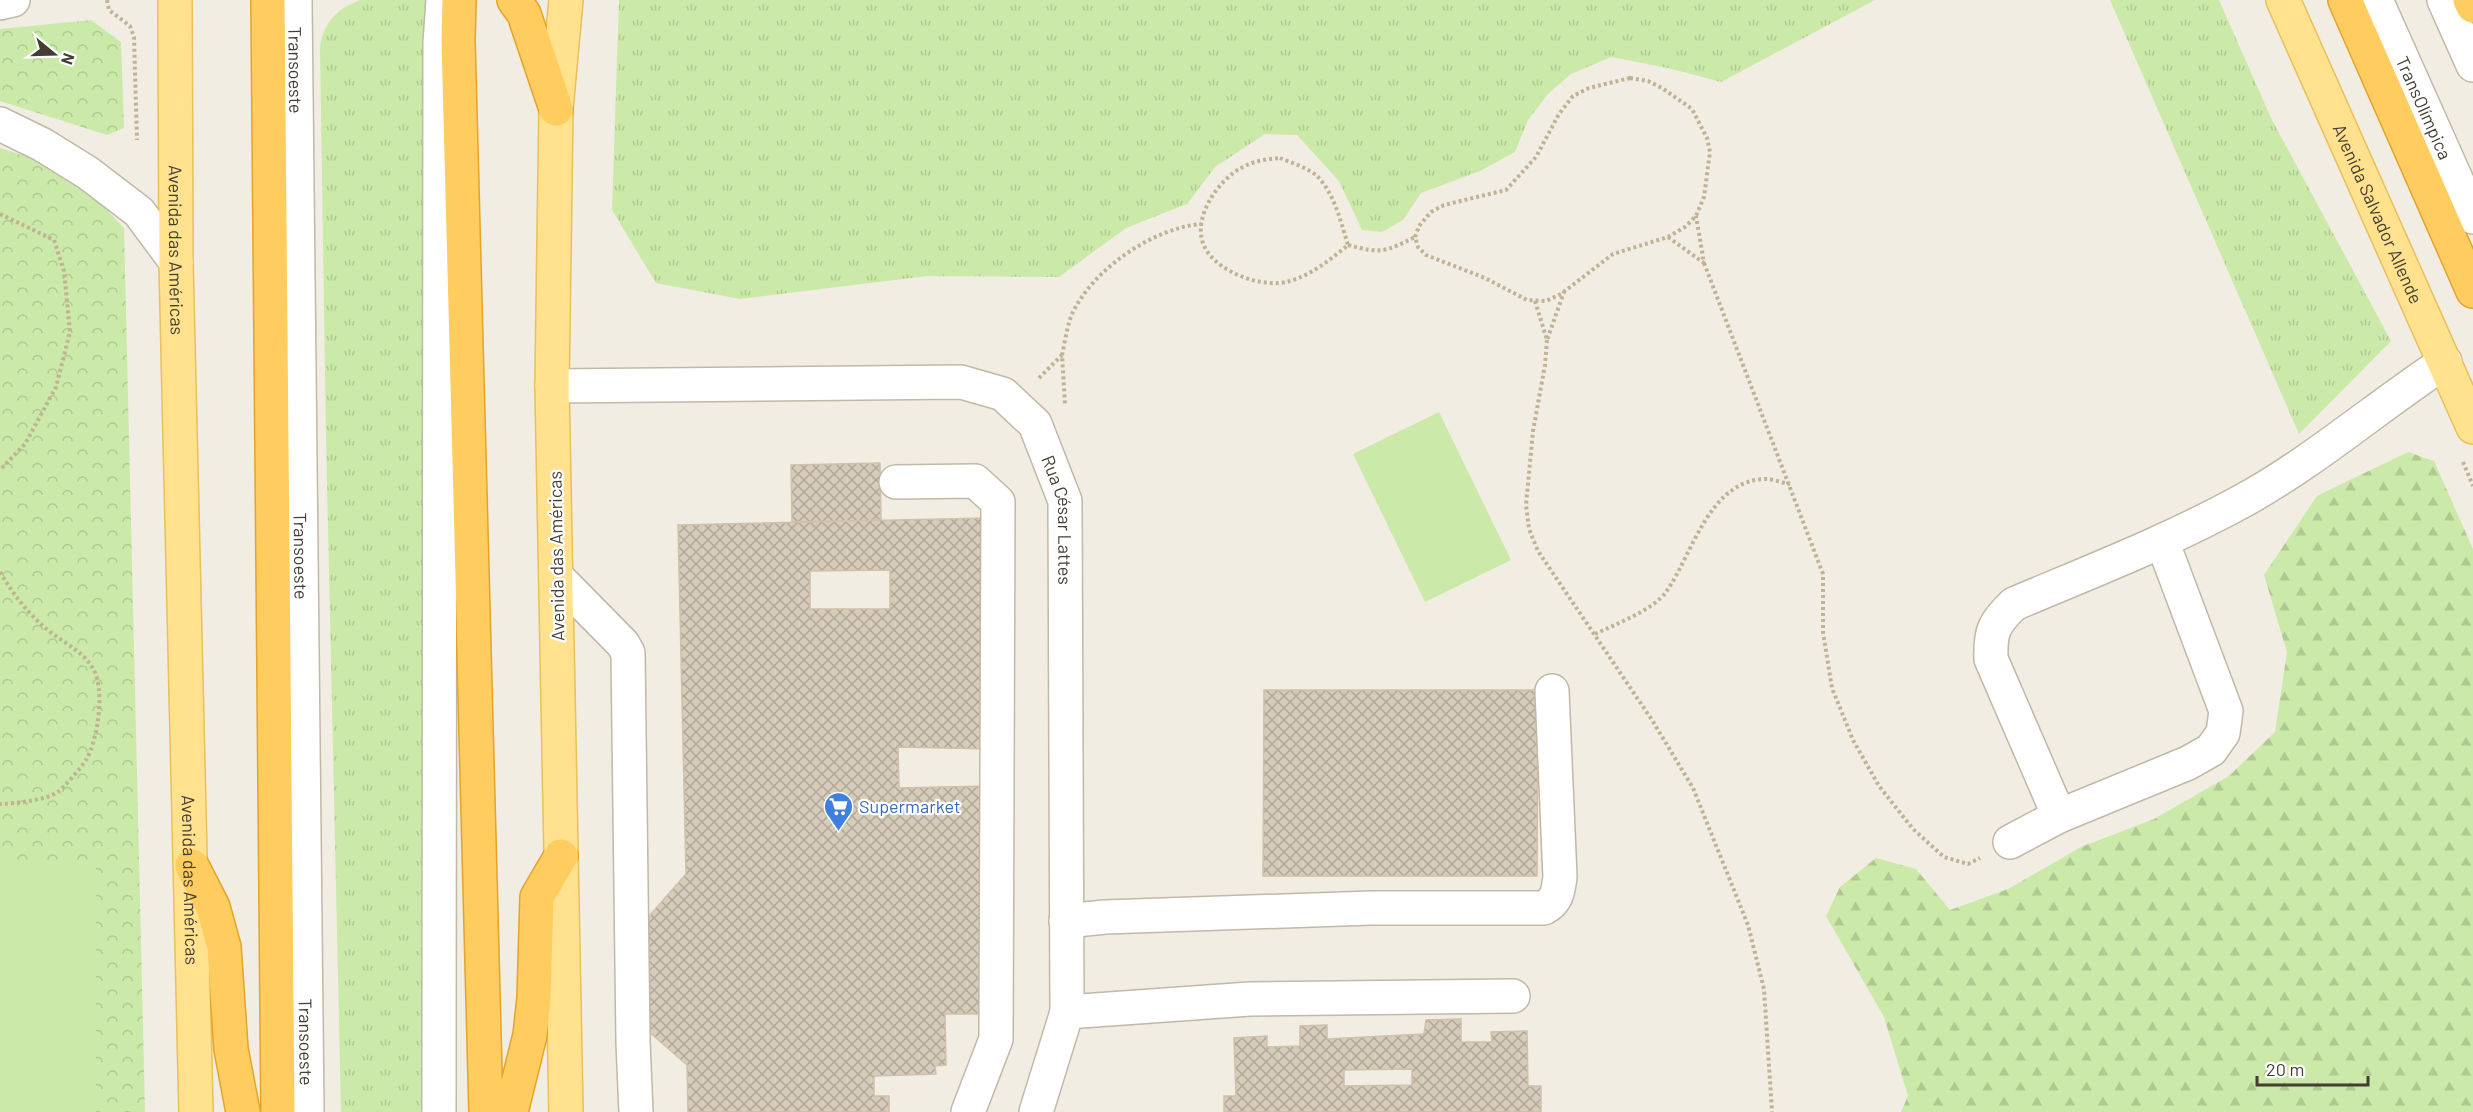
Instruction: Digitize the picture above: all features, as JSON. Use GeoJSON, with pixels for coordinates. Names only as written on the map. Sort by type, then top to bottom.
{"type":"FeatureCollection","features":[{"type":"Feature","properties":{"kind":"highway"},"geometry":{"type":"LineString","coordinates":[[268,0],[278,1112]]}},
{"type":"Feature","properties":{"kind":"highway"},"geometry":{"type":"LineString","coordinates":[[459,0],[458,40],[486,1112]]}},
{"type":"Feature","properties":{"kind":"highway"},"geometry":{"type":"LineString","coordinates":[[514,0],[524,14],[556,109]]}},
{"type":"Feature","properties":{"kind":"highway"},"geometry":{"type":"LineString","coordinates":[[2346,0],[2473,291]]}},
{"type":"Feature","properties":{"kind":"highway"},"geometry":{"type":"LineString","coordinates":[[2470,0],[2473,6]]}},
{"type":"Feature","properties":{"kind":"highway"},"geometry":{"type":"LineString","coordinates":[[511,1112],[530,1035],[534,998],[537,897],[561,856]]}},
{"type":"Feature","properties":{"kind":"highway"},"geometry":{"type":"LineString","coordinates":[[192,866],[213,907],[224,947],[231,1049],[243,1112]]}},
{"type":"Feature","properties":{"kind":"main road","name":"Avenida das Américas"},"geometry":{"type":"LineString","coordinates":[[175,0],[176,262],[196,1112]]}},
{"type":"Feature","properties":{"kind":"main road","name":"Avenida das Américas"},"geometry":{"type":"LineString","coordinates":[[566,0],[556,109],[552,386],[566,1112]]}},
{"type":"Feature","properties":{"kind":"main road","name":"Avenida Salvador Allende"},"geometry":{"type":"LineString","coordinates":[[2283,0],[2473,427]]}},
{"type":"Feature","properties":{"kind":"street"},"geometry":{"type":"LineString","coordinates":[[0,3],[13,0]]}},
{"type":"Feature","properties":{"kind":"street","name":"Transoeste"},"geometry":{"type":"LineString","coordinates":[[295,0],[307,1112]]}},
{"type":"Feature","properties":{"kind":"street"},"geometry":{"type":"LineString","coordinates":[[439,1112],[440,43],[443,0]]}},
{"type":"Feature","properties":{"kind":"street","name":"TransOlímpica"},"geometry":{"type":"LineString","coordinates":[[2376,0],[2473,217]]}},
{"type":"Feature","properties":{"kind":"street"},"geometry":{"type":"LineString","coordinates":[[2444,0],[2473,65]]}},
{"type":"Feature","properties":{"kind":"street"},"geometry":{"type":"LineString","coordinates":[[0,124],[43,145],[88,172],[140,212],[176,262]]}},
{"type":"Feature","properties":{"kind":"street"},"geometry":{"type":"LineString","coordinates":[[2059,816],[1991,659],[1990,638],[1998,619],[2014,604],[2162,541],[2247,498],[2303,462],[2445,362]]}},
{"type":"Feature","properties":{"kind":"street","name":"Rua César Lattes"},"geometry":{"type":"LineString","coordinates":[[552,386],[961,382],[1003,394],[1035,424],[1065,501],[1067,1012],[1036,1112]]}},
{"type":"Feature","properties":{"kind":"street"},"geometry":{"type":"LineString","coordinates":[[896,482],[975,482],[998,502],[996,1039],[968,1112]]}},
{"type":"Feature","properties":{"kind":"street"},"geometry":{"type":"LineString","coordinates":[[2010,842],[2059,816],[2188,763],[2211,750],[2223,733],[2226,711],[2162,541]]}},
{"type":"Feature","properties":{"kind":"street"},"geometry":{"type":"LineString","coordinates":[[556,576],[623,644],[628,653],[636,1112]]}},
{"type":"Feature","properties":{"kind":"street"},"geometry":{"type":"LineString","coordinates":[[1066,921],[1105,917],[1371,908],[1544,908],[1553,903],[1558,892],[1560,877],[1552,691]]}},
{"type":"Feature","properties":{"kind":"street"},"geometry":{"type":"LineString","coordinates":[[1067,1012],[1250,999],[1513,996]]}},
{"type":"Feature","properties":{"kind":"path"},"geometry":{"type":"LineString","coordinates":[[1630,78],[1648,81],[1676,96],[1692,109],[1701,122],[1710,152],[1704,197],[1696,216],[1685,227],[1668,237],[1613,254],[1565,291],[1546,302],[1527,300],[1485,278],[1426,255],[1418,247],[1415,237],[1419,226],[1431,212],[1444,205],[1506,190],[1536,157],[1559,114],[1573,96],[1589,88],[1630,78]]}},
{"type":"Feature","properties":{"kind":"path"},"geometry":{"type":"LineString","coordinates":[[1348,245],[1337,210],[1317,177],[1299,165],[1280,158],[1260,160],[1241,168],[1220,184],[1201,224],[1202,242],[1210,254],[1232,275],[1279,284],[1309,273],[1348,245],[1379,252],[1389,250],[1415,237]]}},
{"type":"Feature","properties":{"kind":"path"},"geometry":{"type":"LineString","coordinates":[[0,214],[54,240],[64,271],[70,332],[56,387],[25,444],[0,470]]}},
{"type":"Feature","properties":{"kind":"path"},"geometry":{"type":"LineString","coordinates":[[1696,216],[1704,263],[1823,574],[1823,633],[1832,688],[1853,740],[1879,786],[1913,829],[1944,857],[1968,864],[2010,842]]}},
{"type":"Feature","properties":{"kind":"path"},"geometry":{"type":"LineString","coordinates":[[1065,411],[1062,355],[1072,314],[1089,288],[1112,264],[1156,236],[1181,226],[1201,224]]}},
{"type":"Feature","properties":{"kind":"path"},"geometry":{"type":"LineString","coordinates":[[1668,237],[1704,263]]}},
{"type":"Feature","properties":{"kind":"path"},"geometry":{"type":"LineString","coordinates":[[1565,291],[1547,340],[1533,432],[1526,506],[1529,529],[1538,551],[1595,634],[1693,788],[1748,925],[1764,989],[1772,1112]]}},
{"type":"Feature","properties":{"kind":"path"},"geometry":{"type":"LineString","coordinates":[[1535,301],[1547,340]]}},
{"type":"Feature","properties":{"kind":"path"},"geometry":{"type":"LineString","coordinates":[[1033,384],[1062,355]]}},
{"type":"Feature","properties":{"kind":"path"},"geometry":{"type":"LineString","coordinates":[[1595,634],[1644,610],[1665,594],[1703,523],[1724,496],[1748,482],[1768,479],[1790,484]]}},
{"type":"Feature","properties":{"kind":"path"},"geometry":{"type":"LineString","coordinates":[[0,572],[9,588],[42,626],[71,646],[93,667],[100,693],[97,728],[86,760],[58,792],[24,803],[0,804]]}},
{"type":"Feature","properties":{"kind":"green space"},"geometry":{"type":"Polygon","coordinates":[[[361,0],[427,0],[438,1112],[341,1112],[320,49],[324,32],[332,18],[352,3],[361,0]]]}},
{"type":"Feature","properties":{"kind":"green space"},"geometry":{"type":"Polygon","coordinates":[[[619,0],[1875,0],[1721,82],[1668,68],[1611,57],[1571,74],[1548,94],[1528,120],[1515,152],[1480,171],[1421,193],[1403,220],[1382,232],[1362,230],[1339,181],[1297,135],[1265,134],[1215,167],[1187,204],[1126,228],[1059,277],[927,276],[740,299],[656,283],[612,210],[619,0]]]}},
{"type":"Feature","properties":{"kind":"green space"},"geometry":{"type":"Polygon","coordinates":[[[2110,0],[2219,0],[2271,118],[2391,341],[2299,434],[2110,0]]]}},
{"type":"Feature","properties":{"kind":"green space"},"geometry":{"type":"Polygon","coordinates":[[[91,20],[121,42],[124,128],[107,135],[0,101],[0,29],[91,20]]]}},
{"type":"Feature","properties":{"kind":"green space"},"geometry":{"type":"Polygon","coordinates":[[[0,148],[44,162],[102,205],[124,228],[145,1112],[0,1112],[0,148]]]}},
{"type":"Feature","properties":{"kind":"green space"},"geometry":{"type":"Polygon","coordinates":[[[1439,412],[1511,560],[1425,602],[1353,454],[1439,412]]]}},
{"type":"Feature","properties":{"kind":"green space"},"geometry":{"type":"Polygon","coordinates":[[[2408,452],[2434,461],[2473,549],[2473,1112],[1901,1112],[1908,1096],[1884,1017],[1826,916],[1840,887],[1876,858],[1916,869],[1950,910],[2008,889],[2081,847],[2154,819],[2229,776],[2275,732],[2287,652],[2264,575],[2317,496],[2408,452]]]}},
{"type":"Feature","properties":{"kind":"green space"},"geometry":{"type":"Polygon","coordinates":[[[96,864],[96,1112],[0,1112],[0,865],[96,864]]]}},
{"type":"Feature","properties":{"kind":"building"},"geometry":{"type":"Polygon","coordinates":[[[880,463],[881,520],[792,522],[791,465],[880,463]]]}},
{"type":"Feature","properties":{"kind":"building","name":"Supermarket"},"geometry":{"type":"Polygon","coordinates":[[[986,518],[991,749],[898,747],[899,788],[988,786],[989,1014],[945,1014],[946,1065],[935,1066],[936,1074],[874,1076],[874,1096],[889,1096],[889,1112],[688,1112],[687,1065],[640,1024],[643,923],[686,874],[678,525],[986,518]],[[890,570],[810,571],[810,609],[890,609],[890,570]]]}},
{"type":"Feature","properties":{"kind":"building"},"geometry":{"type":"Polygon","coordinates":[[[1264,690],[1538,690],[1537,876],[1263,876],[1264,690]]]}},
{"type":"Feature","properties":{"kind":"building"},"geometry":{"type":"Polygon","coordinates":[[[1461,1019],[1461,1042],[1492,1042],[1491,1032],[1527,1031],[1528,1086],[1541,1086],[1541,1112],[1224,1112],[1224,1096],[1236,1096],[1234,1038],[1267,1036],[1267,1047],[1300,1046],[1300,1026],[1327,1025],[1327,1039],[1424,1034],[1426,1020],[1461,1019]],[[1412,1069],[1344,1070],[1344,1086],[1412,1085],[1412,1069]]]}},
{"type":"Feature","properties":{"kind":"place","name":"Supermarket"},"geometry":{"type":"Point","coordinates":[838,832]}}]}
